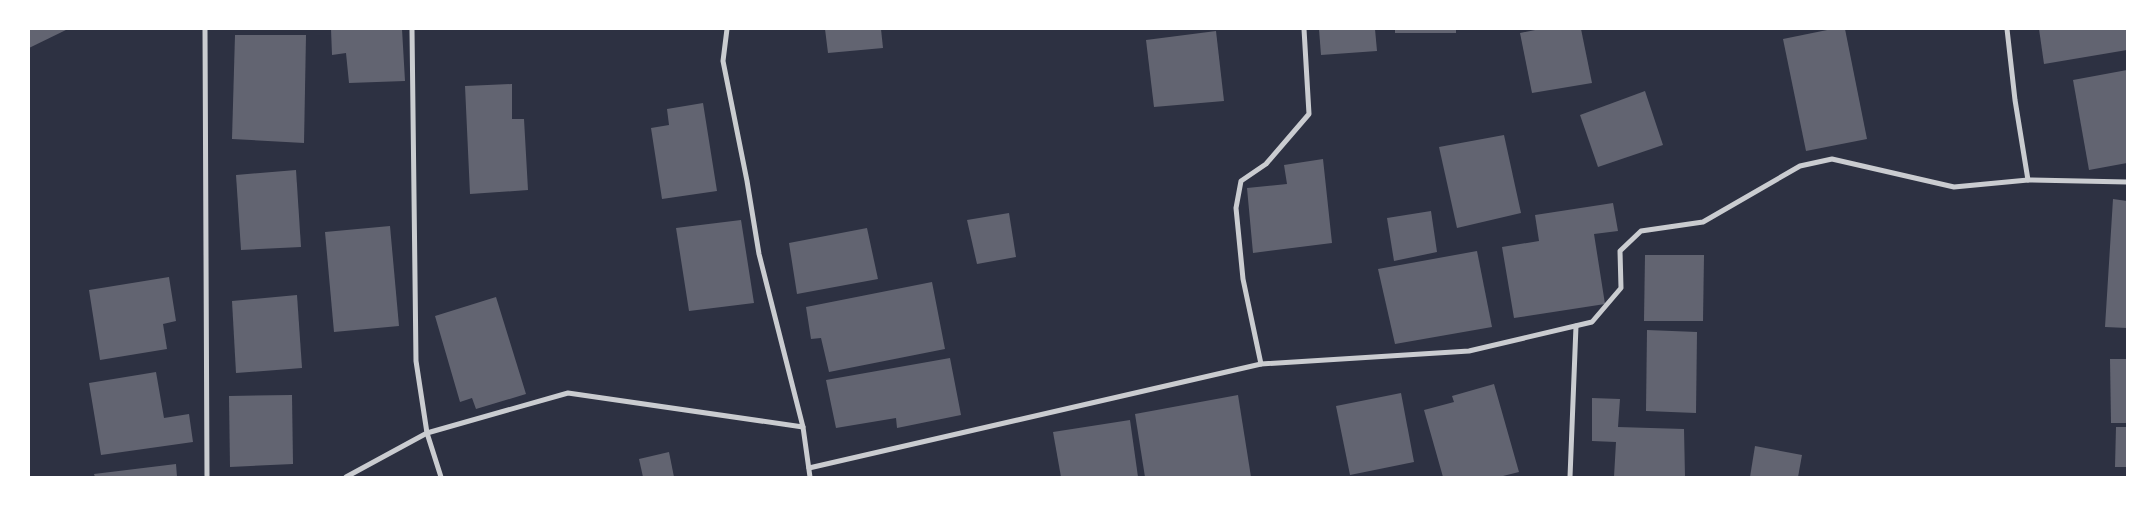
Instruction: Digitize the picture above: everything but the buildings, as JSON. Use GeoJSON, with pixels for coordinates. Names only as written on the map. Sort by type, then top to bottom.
{"type":"FeatureCollection","features":[{"type":"Feature","properties":{"kind":"street"},"geometry":{"type":"LineString","coordinates":[[205,29],[206,477]]}},
{"type":"Feature","properties":{"kind":"street"},"geometry":{"type":"LineString","coordinates":[[412,29],[416,361],[427,433],[441,477]]}},
{"type":"Feature","properties":{"kind":"street"},"geometry":{"type":"LineString","coordinates":[[727,29],[723,61],[747,181],[759,254],[803,427],[810,477]]}},
{"type":"Feature","properties":{"kind":"street"},"geometry":{"type":"LineString","coordinates":[[1261,364],[1243,278],[1236,208],[1241,182],[1266,164],[1309,114],[1304,29]]}},
{"type":"Feature","properties":{"kind":"street"},"geometry":{"type":"LineString","coordinates":[[2007,29],[2015,100],[2028,180]]}},
{"type":"Feature","properties":{"kind":"street"},"geometry":{"type":"LineString","coordinates":[[808,468],[1261,364],[1468,351],[1592,322],[1620,288],[1620,251],[1641,231],[1703,222],[1800,166],[1832,159],[1954,187],[2028,180],[2127,182]]}},
{"type":"Feature","properties":{"kind":"street"},"geometry":{"type":"LineString","coordinates":[[1570,477],[1576,326]]}},
{"type":"Feature","properties":{"kind":"street"},"geometry":{"type":"LineString","coordinates":[[346,477],[427,433],[568,393],[803,427]]}}]}
